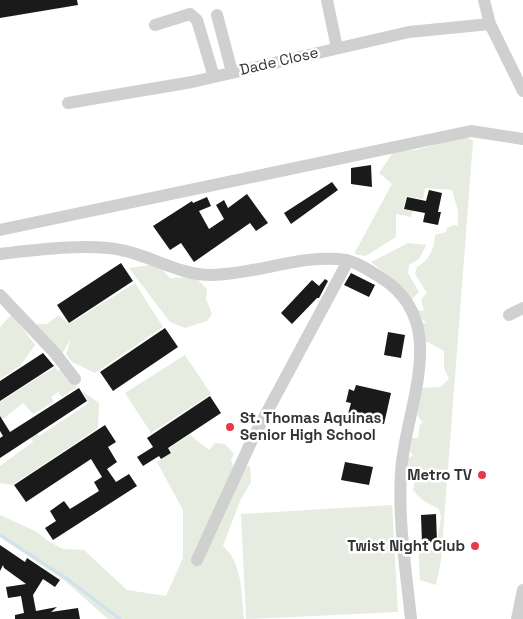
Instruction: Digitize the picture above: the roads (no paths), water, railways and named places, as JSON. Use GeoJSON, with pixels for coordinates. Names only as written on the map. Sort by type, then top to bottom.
{"type":"FeatureCollection","features":[{"type":"Feature","properties":{"kind":"street"},"geometry":{"type":"LineString","coordinates":[[327,0],[337,48]]}},
{"type":"Feature","properties":{"kind":"street"},"geometry":{"type":"LineString","coordinates":[[484,0],[490,24],[523,91]]}},
{"type":"Feature","properties":{"kind":"street"},"geometry":{"type":"LineString","coordinates":[[154,25],[190,14],[197,20],[214,77]]}},
{"type":"Feature","properties":{"kind":"street"},"geometry":{"type":"LineString","coordinates":[[217,15],[232,72]]}},
{"type":"Feature","properties":{"kind":"street","name":"Dade Close"},"geometry":{"type":"LineString","coordinates":[[68,103],[214,77],[427,29],[490,24]]}},
{"type":"Feature","properties":{"kind":"street"},"geometry":{"type":"LineString","coordinates":[[0,230],[67,218],[471,131],[523,139]]}},
{"type":"Feature","properties":{"kind":"street"},"geometry":{"type":"LineString","coordinates":[[0,254],[80,248],[119,249],[200,275],[219,275],[321,260],[348,260],[395,286],[414,312],[421,344],[415,400],[401,472],[405,567],[411,619]]}},
{"type":"Feature","properties":{"kind":"street"},"geometry":{"type":"LineString","coordinates":[[197,560],[252,440],[348,260]]}},
{"type":"Feature","properties":{"kind":"street"},"geometry":{"type":"LineString","coordinates":[[0,295],[55,353],[74,379]]}},
{"type":"Feature","properties":{"kind":"street"},"geometry":{"type":"LineString","coordinates":[[509,315],[523,308]]}},
{"type":"Feature","properties":{"kind":"street"},"geometry":{"type":"LineString","coordinates":[[517,619],[523,590]]}},
{"type":"Feature","properties":{"kind":"waterway"},"geometry":{"type":"LineString","coordinates":[[0,535],[66,578],[120,619]]}},
{"type":"Feature","properties":{"kind":"place","name":"St. Thomas Aquinas Senior High School"},"geometry":{"type":"Point","coordinates":[230,427]}},
{"type":"Feature","properties":{"kind":"place","name":"Metro TV"},"geometry":{"type":"Point","coordinates":[482,475]}},
{"type":"Feature","properties":{"kind":"place","name":"Twist Night Club"},"geometry":{"type":"Point","coordinates":[475,546]}}]}
